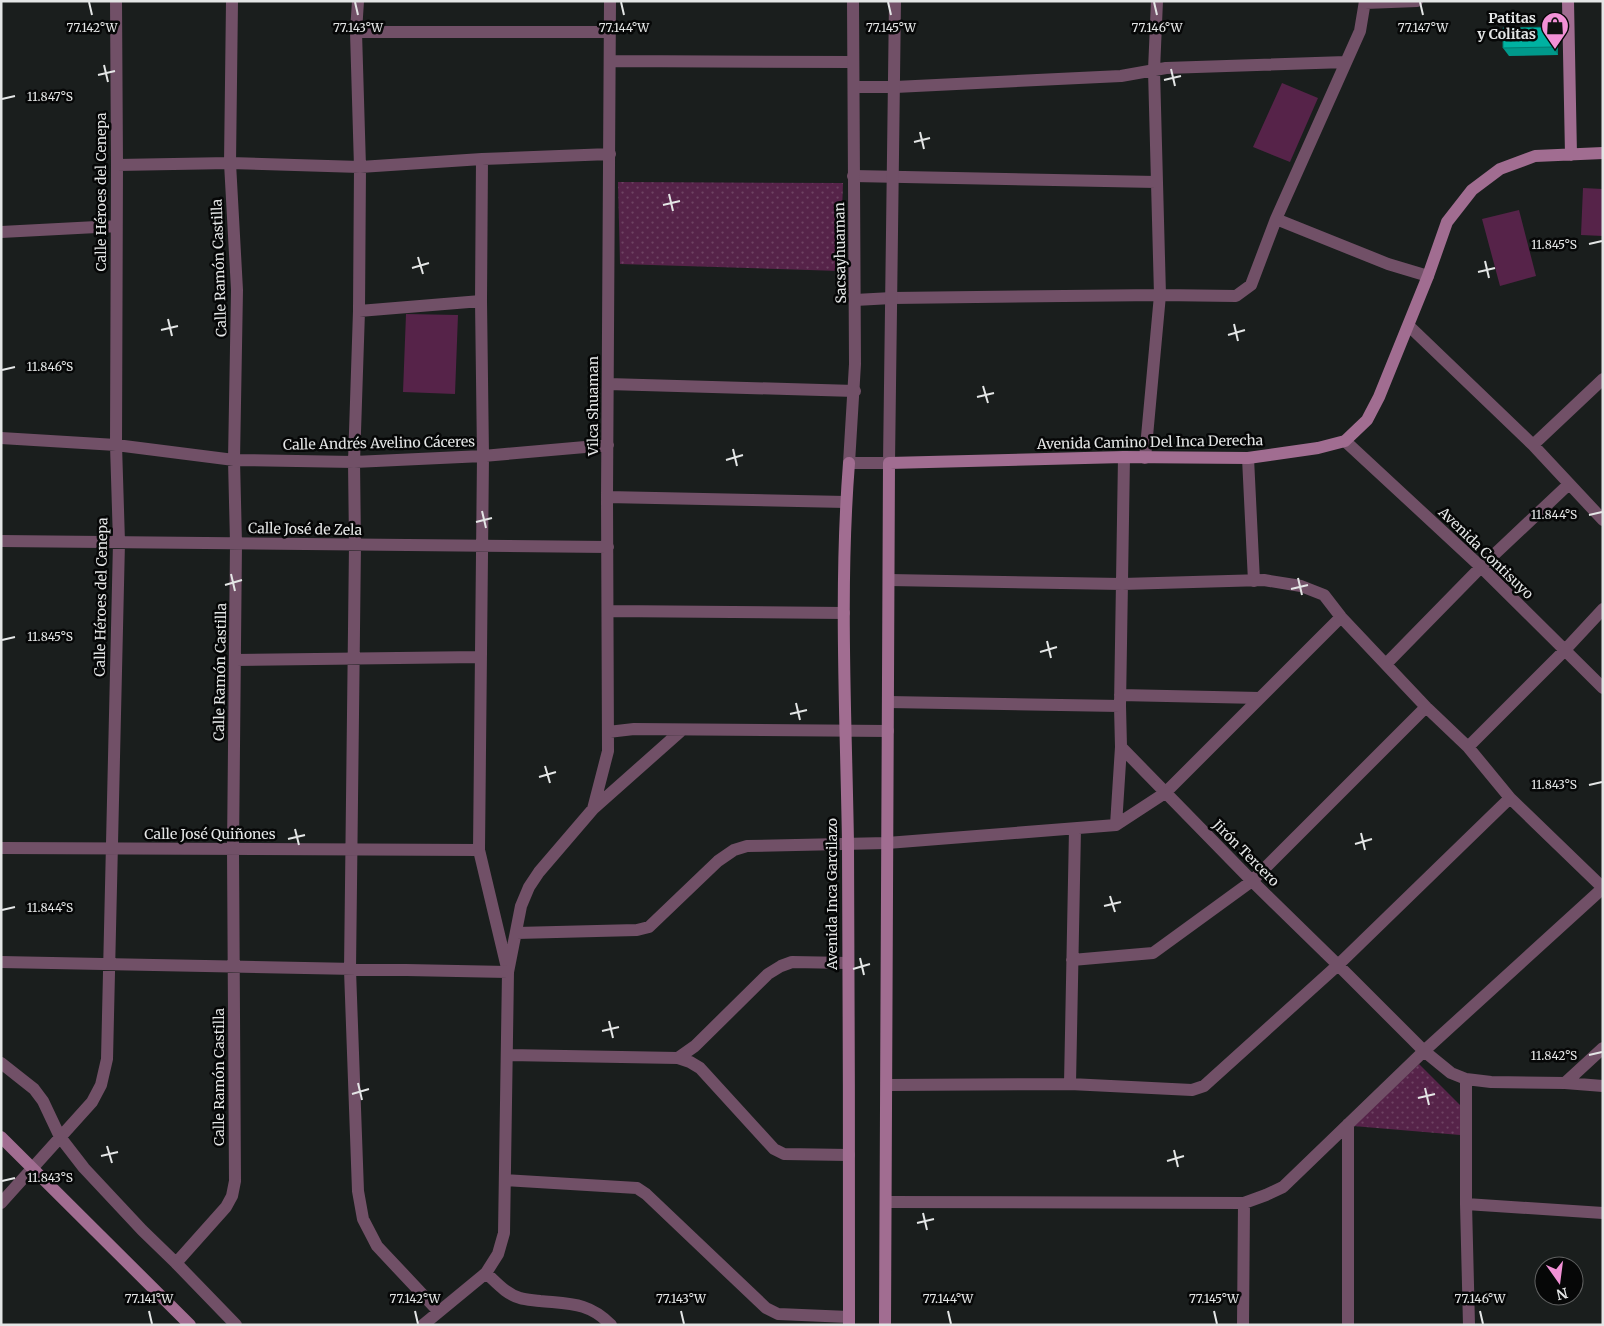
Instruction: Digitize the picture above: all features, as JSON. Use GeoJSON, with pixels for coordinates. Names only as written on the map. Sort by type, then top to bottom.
{"type":"FeatureCollection","features":[{"type":"Feature","properties":{"kind":"main road"},"geometry":{"type":"LineString","coordinates":[[1568,1],[1571,155]]}},
{"type":"Feature","properties":{"kind":"main road","name":"Avenida Camino Del Inca Derecha"},"geometry":{"type":"LineString","coordinates":[[889,464],[1124,457],[1248,458],[1318,448],[1345,441],[1367,420],[1379,397],[1409,326],[1447,222],[1472,190],[1500,169],[1535,156],[1603,153]]}},
{"type":"Feature","properties":{"kind":"main road","name":"Avenida Inca Garcilazo"},"geometry":{"type":"LineString","coordinates":[[849,463],[846,502],[844,613],[848,843],[849,1321]]}},
{"type":"Feature","properties":{"kind":"main road"},"geometry":{"type":"LineString","coordinates":[[886,1325],[889,464]]}},
{"type":"Feature","properties":{"kind":"main road"},"geometry":{"type":"LineString","coordinates":[[1,1137],[190,1325]]}},
{"type":"Feature","properties":{"kind":"street","name":"Calle Héroes del Cenepa"},"geometry":{"type":"LineString","coordinates":[[1,1203],[92,1102],[101,1084],[107,1059],[119,542],[116,445],[116,226],[118,165],[116,1]]}},
{"type":"Feature","properties":{"kind":"street","name":"Calle Ramón Castilla"},"geometry":{"type":"LineString","coordinates":[[176,1263],[226,1207],[232,1196],[235,1181],[233,849],[236,543],[234,460],[237,290],[230,162],[232,1]]}},
{"type":"Feature","properties":{"kind":"street"},"geometry":{"type":"LineString","coordinates":[[358,1],[356,32],[360,167],[354,462],[355,544],[350,970],[358,1191],[363,1219],[377,1246],[439,1312]]}},
{"type":"Feature","properties":{"kind":"street","name":"Vilca Shuaman"},"geometry":{"type":"LineString","coordinates":[[593,809],[608,751],[607,497],[610,1]]}},
{"type":"Feature","properties":{"kind":"street","name":"Sacsayhuaman"},"geometry":{"type":"LineString","coordinates":[[849,463],[855,391],[853,1]]}},
{"type":"Feature","properties":{"kind":"street"},"geometry":{"type":"LineString","coordinates":[[849,463],[889,464],[895,1]]}},
{"type":"Feature","properties":{"kind":"street"},"geometry":{"type":"LineString","coordinates":[[1145,458],[1160,294],[1154,70],[1157,1]]}},
{"type":"Feature","properties":{"kind":"street"},"geometry":{"type":"LineString","coordinates":[[855,300],[1160,294],[1236,296],[1251,285],[1276,219],[1360,31],[1365,2],[1417,1]]}},
{"type":"Feature","properties":{"kind":"street"},"geometry":{"type":"LineString","coordinates":[[356,32],[610,32]]}},
{"type":"Feature","properties":{"kind":"street"},"geometry":{"type":"LineString","coordinates":[[610,61],[853,62]]}},
{"type":"Feature","properties":{"kind":"street"},"geometry":{"type":"LineString","coordinates":[[854,87],[895,87],[1121,76],[1166,68],[1346,62]]}},
{"type":"Feature","properties":{"kind":"street"},"geometry":{"type":"LineString","coordinates":[[118,165],[230,162],[360,167],[482,159],[610,154]]}},
{"type":"Feature","properties":{"kind":"street"},"geometry":{"type":"LineString","coordinates":[[482,159],[483,456],[479,850],[508,972]]}},
{"type":"Feature","properties":{"kind":"street"},"geometry":{"type":"LineString","coordinates":[[854,176],[1156,182]]}},
{"type":"Feature","properties":{"kind":"street"},"geometry":{"type":"LineString","coordinates":[[1276,219],[1388,264],[1428,276]]}},
{"type":"Feature","properties":{"kind":"street"},"geometry":{"type":"LineString","coordinates":[[1,232],[116,226]]}},
{"type":"Feature","properties":{"kind":"street"},"geometry":{"type":"LineString","coordinates":[[358,311],[481,301]]}},
{"type":"Feature","properties":{"kind":"street"},"geometry":{"type":"LineString","coordinates":[[1409,326],[1533,445],[1603,520]]}},
{"type":"Feature","properties":{"kind":"street"},"geometry":{"type":"LineString","coordinates":[[1533,445],[1603,379]]}},
{"type":"Feature","properties":{"kind":"street"},"geometry":{"type":"LineString","coordinates":[[608,384],[855,391]]}},
{"type":"Feature","properties":{"kind":"street","name":"Calle Andrés Avelino Cáceres"},"geometry":{"type":"LineString","coordinates":[[1,438],[116,445],[234,460],[354,462],[483,456],[608,445]]}},
{"type":"Feature","properties":{"kind":"street","name":"Avenida Contisuyo"},"geometry":{"type":"LineString","coordinates":[[1345,441],[1481,567],[1603,688]]}},
{"type":"Feature","properties":{"kind":"street"},"geometry":{"type":"LineString","coordinates":[[1116,825],[1121,747],[1124,457]]}},
{"type":"Feature","properties":{"kind":"street"},"geometry":{"type":"LineString","coordinates":[[1248,458],[1254,581]]}},
{"type":"Feature","properties":{"kind":"street"},"geometry":{"type":"LineString","coordinates":[[1386,664],[1481,567],[1569,484]]}},
{"type":"Feature","properties":{"kind":"street"},"geometry":{"type":"LineString","coordinates":[[607,497],[846,502]]}},
{"type":"Feature","properties":{"kind":"street","name":"Calle José de Zela"},"geometry":{"type":"LineString","coordinates":[[1,541],[608,547]]}},
{"type":"Feature","properties":{"kind":"street"},"geometry":{"type":"LineString","coordinates":[[886,1202],[1244,1203],[1266,1196],[1283,1187],[1424,1051],[1603,888],[1510,798],[1468,747],[1426,707],[1341,617],[1324,595],[1301,586],[1264,580],[1122,584],[889,580]]}},
{"type":"Feature","properties":{"kind":"street"},"geometry":{"type":"LineString","coordinates":[[1468,747],[1603,609]]}},
{"type":"Feature","properties":{"kind":"street"},"geometry":{"type":"LineString","coordinates":[[608,611],[844,613]]}},
{"type":"Feature","properties":{"kind":"street"},"geometry":{"type":"LineString","coordinates":[[516,933],[637,930],[649,927],[718,861],[734,850],[747,846],[887,843],[1116,825],[1165,793],[1341,617]]}},
{"type":"Feature","properties":{"kind":"street"},"geometry":{"type":"LineString","coordinates":[[235,660],[480,657]]}},
{"type":"Feature","properties":{"kind":"street"},"geometry":{"type":"LineString","coordinates":[[888,702],[1260,698]]}},
{"type":"Feature","properties":{"kind":"street"},"geometry":{"type":"LineString","coordinates":[[1072,960],[1153,952],[1252,881],[1426,707]]}},
{"type":"Feature","properties":{"kind":"street"},"geometry":{"type":"LineString","coordinates":[[608,732],[634,729],[888,731]]}},
{"type":"Feature","properties":{"kind":"street"},"geometry":{"type":"LineString","coordinates":[[423,1325],[486,1274],[498,1254],[504,1233],[508,972],[521,906],[529,887],[551,857],[593,809],[682,730]]}},
{"type":"Feature","properties":{"kind":"street","name":"Jirón Tercero"},"geometry":{"type":"LineString","coordinates":[[1121,747],[1252,881],[1424,1051],[1451,1073],[1466,1078],[1491,1082],[1603,1086]]}},
{"type":"Feature","properties":{"kind":"street"},"geometry":{"type":"LineString","coordinates":[[887,1085],[1070,1084],[1192,1090],[1204,1086],[1338,965],[1510,798]]}},
{"type":"Feature","properties":{"kind":"street"},"geometry":{"type":"LineString","coordinates":[[1070,1084],[1075,829]]}},
{"type":"Feature","properties":{"kind":"street","name":"Calle José Quiñones"},"geometry":{"type":"LineString","coordinates":[[1,848],[479,850]]}},
{"type":"Feature","properties":{"kind":"street"},"geometry":{"type":"LineString","coordinates":[[1,962],[508,972]]}},
{"type":"Feature","properties":{"kind":"street"},"geometry":{"type":"LineString","coordinates":[[678,1058],[695,1046],[768,974],[780,966],[792,962],[848,963]]}},
{"type":"Feature","properties":{"kind":"street"},"geometry":{"type":"LineString","coordinates":[[1565,1084],[1603,1048]]}},
{"type":"Feature","properties":{"kind":"street"},"geometry":{"type":"LineString","coordinates":[[507,1055],[678,1058],[700,1068],[774,1149],[784,1154],[849,1155]]}},
{"type":"Feature","properties":{"kind":"street"},"geometry":{"type":"LineString","coordinates":[[1,1063],[34,1089],[43,1101],[60,1137],[89,1174],[236,1325]]}},
{"type":"Feature","properties":{"kind":"street"},"geometry":{"type":"LineString","coordinates":[[1466,1078],[1466,1204],[1469,1325]]}},
{"type":"Feature","properties":{"kind":"street"},"geometry":{"type":"LineString","coordinates":[[1348,1124],[1348,1325]]}},
{"type":"Feature","properties":{"kind":"street"},"geometry":{"type":"LineString","coordinates":[[505,1180],[636,1188],[646,1194],[766,1308],[778,1314],[849,1321]]}},
{"type":"Feature","properties":{"kind":"street"},"geometry":{"type":"LineString","coordinates":[[1243,1325],[1244,1203]]}},
{"type":"Feature","properties":{"kind":"street"},"geometry":{"type":"LineString","coordinates":[[1466,1204],[1603,1213]]}},
{"type":"Feature","properties":{"kind":"street"},"geometry":{"type":"LineString","coordinates":[[486,1274],[504,1290],[521,1299],[573,1304],[589,1308],[602,1315],[611,1325]]}},
{"type":"Feature","properties":{"kind":"shaded area"},"geometry":{"type":"Polygon","coordinates":[[[1282,83],[1318,98],[1290,162],[1253,147],[1282,83]]]}},
{"type":"Feature","properties":{"kind":"shaded area"},"geometry":{"type":"Polygon","coordinates":[[[618,182],[843,183],[840,271],[620,264],[618,182]]]}},
{"type":"Feature","properties":{"kind":"shaded area"},"geometry":{"type":"Polygon","coordinates":[[[1583,188],[1603,189],[1603,236],[1581,235],[1583,188]]]}},
{"type":"Feature","properties":{"kind":"shaded area"},"geometry":{"type":"Polygon","coordinates":[[[1519,210],[1536,276],[1500,286],[1482,219],[1519,210]]]}},
{"type":"Feature","properties":{"kind":"shaded area"},"geometry":{"type":"Polygon","coordinates":[[[406,314],[458,315],[455,394],[403,392],[406,314]]]}},
{"type":"Feature","properties":{"kind":"shaded area"},"geometry":{"type":"Polygon","coordinates":[[[1419,1064],[1461,1106],[1460,1135],[1353,1126],[1419,1064]]]}},
{"type":"Feature","properties":{"kind":"building"},"geometry":{"type":"Polygon","coordinates":[[[1552,27],[1553,47],[1503,48],[1503,28],[1552,27]]]}},
{"type":"Feature","properties":{"kind":"place","name":"Patitas y Colitas"},"geometry":{"type":"Point","coordinates":[1555,50]}}]}
